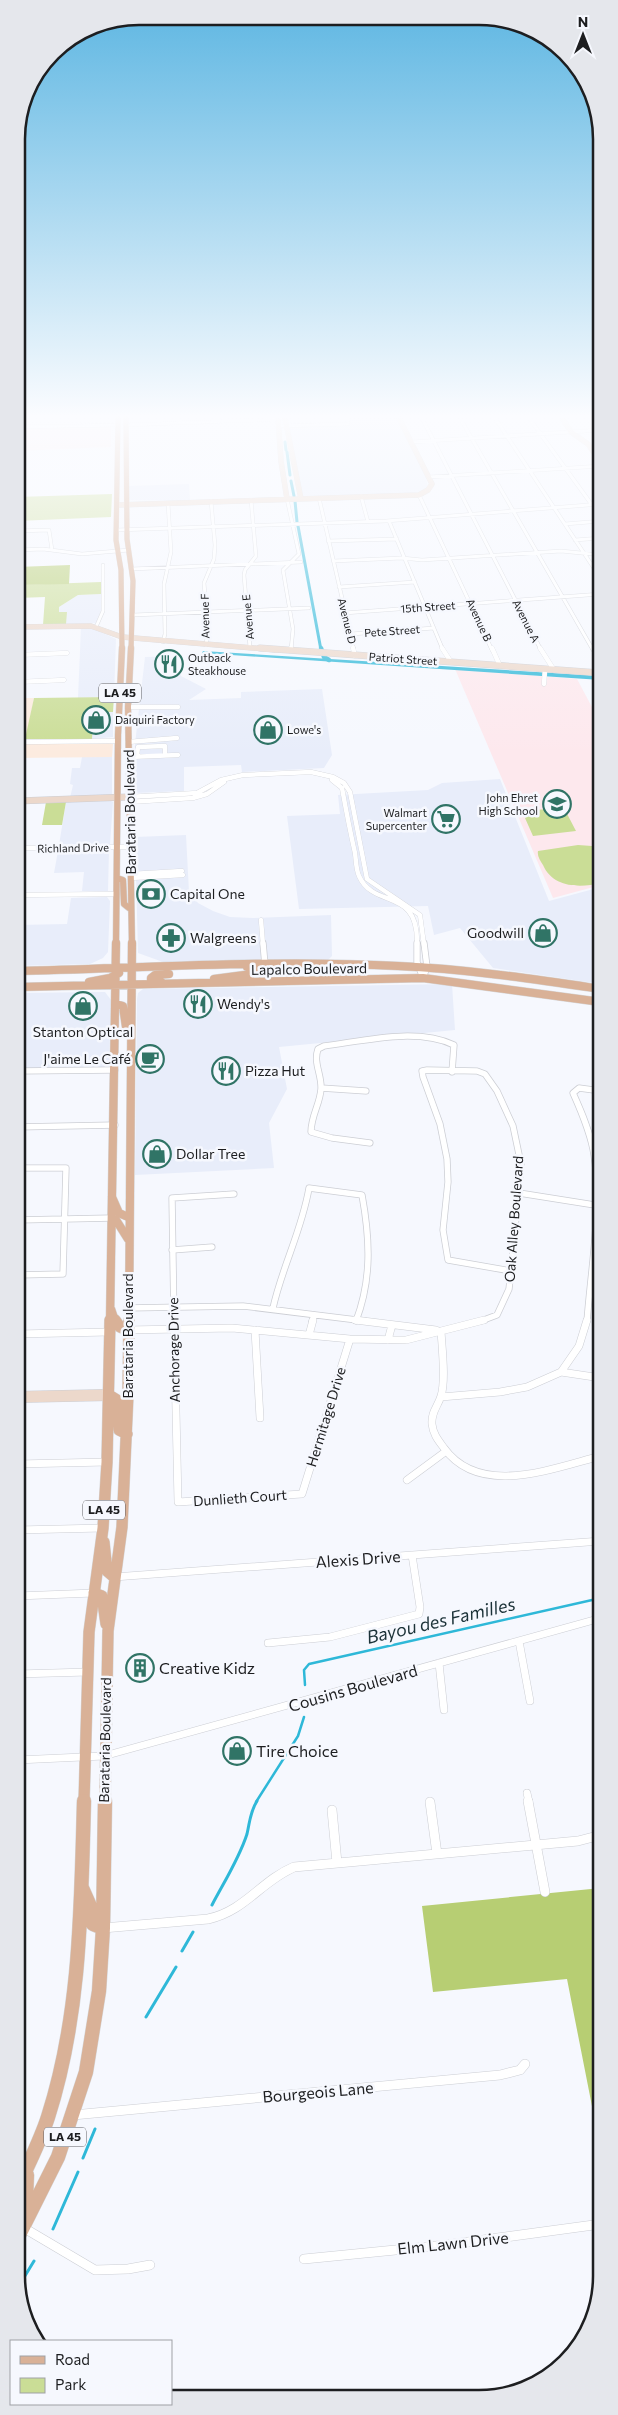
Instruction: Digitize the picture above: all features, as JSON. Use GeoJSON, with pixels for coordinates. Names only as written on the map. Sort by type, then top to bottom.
{"type":"FeatureCollection","features":[{"type":"Feature","properties":{"kind":"main road","name":"Barataria Boulevard"},"geometry":{"type":"LineString","coordinates":[[25,2175],[48,2118],[70,2031],[76,1979],[88,1672],[107,1462],[115,1125],[118,738],[122,637],[121,570],[116,531]]}},
{"type":"Feature","properties":{"kind":"main road","name":"Barataria Boulevard"},"geometry":{"type":"LineString","coordinates":[[25,2225],[58,2157],[86,2072],[94,2028],[103,1928],[104,1756],[108,1631],[122,1527],[127,1434],[131,1030],[128,707],[133,615],[127,531]]}},
{"type":"Feature","properties":{"kind":"main road"},"geometry":{"type":"LineString","coordinates":[[132,649],[140,644],[147,643]]}},
{"type":"Feature","properties":{"kind":"main road","name":"Patriot Street"},"geometry":{"type":"LineString","coordinates":[[318,653],[326,653]]}},
{"type":"Feature","properties":{"kind":"main road"},"geometry":{"type":"LineString","coordinates":[[118,738],[128,743]]}},
{"type":"Feature","properties":{"kind":"main road"},"geometry":{"type":"LineString","coordinates":[[117,874],[131,876]]}},
{"type":"Feature","properties":{"kind":"main road"},"geometry":{"type":"LineString","coordinates":[[117,874],[123,880],[124,904],[129,908]]}},
{"type":"Feature","properties":{"kind":"main road"},"geometry":{"type":"LineString","coordinates":[[117,921],[121,926],[121,951],[131,967],[144,972],[180,971]]}},
{"type":"Feature","properties":{"kind":"main road"},"geometry":{"type":"LineString","coordinates":[[29,987],[53,982],[101,980],[116,972],[142,964],[184,964],[190,967]]}},
{"type":"Feature","properties":{"kind":"main road"},"geometry":{"type":"LineString","coordinates":[[190,967],[180,971],[155,975],[150,978],[155,981],[175,984],[195,979],[255,978],[263,974],[265,965]]}},
{"type":"Feature","properties":{"kind":"main road","name":"Lapalco Boulevard"},"geometry":{"type":"LineString","coordinates":[[131,967],[265,965],[417,967],[464,970],[593,989]]}},
{"type":"Feature","properties":{"kind":"main road"},"geometry":{"type":"LineString","coordinates":[[214,979],[254,973],[254,969],[245,966]]}},
{"type":"Feature","properties":{"kind":"main road","name":"Lapalco Boulevard"},"geometry":{"type":"LineString","coordinates":[[131,967],[175,984],[423,978],[450,980],[593,1001]]}},
{"type":"Feature","properties":{"kind":"main road","name":"Lapalco Boulevard"},"geometry":{"type":"LineString","coordinates":[[25,987],[117,987],[131,967]]}},
{"type":"Feature","properties":{"kind":"main road"},"geometry":{"type":"LineString","coordinates":[[25,973],[86,970],[116,972]]}},
{"type":"Feature","properties":{"kind":"main road"},"geometry":{"type":"LineString","coordinates":[[74,982],[92,976],[92,971],[86,970]]}},
{"type":"Feature","properties":{"kind":"main road"},"geometry":{"type":"LineString","coordinates":[[450,980],[448,974],[464,970]]}},
{"type":"Feature","properties":{"kind":"main road"},"geometry":{"type":"LineString","coordinates":[[576,998],[577,986]]}},
{"type":"Feature","properties":{"kind":"main road"},"geometry":{"type":"LineString","coordinates":[[116,1004],[124,1006],[126,1027],[131,1030]]}},
{"type":"Feature","properties":{"kind":"main road"},"geometry":{"type":"LineString","coordinates":[[115,1066],[130,1076]]}},
{"type":"Feature","properties":{"kind":"main road"},"geometry":{"type":"LineString","coordinates":[[115,1113],[130,1124]]}},
{"type":"Feature","properties":{"kind":"main road"},"geometry":{"type":"LineString","coordinates":[[115,1125],[129,1136]]}},
{"type":"Feature","properties":{"kind":"main road"},"geometry":{"type":"LineString","coordinates":[[112,1197],[119,1208],[119,1213],[128,1218]]}},
{"type":"Feature","properties":{"kind":"main road"},"geometry":{"type":"LineString","coordinates":[[112,1218],[116,1220],[128,1239]]}},
{"type":"Feature","properties":{"kind":"main road"},"geometry":{"type":"LineString","coordinates":[[110,1307],[116,1326],[127,1330]]}},
{"type":"Feature","properties":{"kind":"main road"},"geometry":{"type":"LineString","coordinates":[[109,1395],[117,1400],[119,1430],[127,1434]]}},
{"type":"Feature","properties":{"kind":"main road"},"geometry":{"type":"LineString","coordinates":[[102,1531],[107,1571],[114,1577]]}},
{"type":"Feature","properties":{"kind":"main road"},"geometry":{"type":"LineString","coordinates":[[94,1593],[102,1596],[102,1606],[108,1631]]}},
{"type":"Feature","properties":{"kind":"main road"},"geometry":{"type":"LineString","coordinates":[[81,1886],[90,1906],[90,1918],[93,1924],[103,1928]]}},
{"type":"Feature","properties":{"kind":"main road"},"geometry":{"type":"LineString","coordinates":[[25,2197],[28,2170]]}},
{"type":"Feature","properties":{"kind":"street"},"geometry":{"type":"LineString","coordinates":[[47,531],[50,533],[52,550]]}},
{"type":"Feature","properties":{"kind":"street"},"geometry":{"type":"LineString","coordinates":[[124,531],[133,531]]}},
{"type":"Feature","properties":{"kind":"street"},"geometry":{"type":"LineString","coordinates":[[163,642],[166,634],[164,584],[171,552],[170,531]]}},
{"type":"Feature","properties":{"kind":"street","name":"Avenue F"},"geometry":{"type":"LineString","coordinates":[[206,645],[204,584],[206,571],[213,562],[215,552],[213,531]]}},
{"type":"Feature","properties":{"kind":"street","name":"Avenue E"},"geometry":{"type":"LineString","coordinates":[[250,648],[249,611],[244,575],[245,570],[256,556],[253,531]]}},
{"type":"Feature","properties":{"kind":"street"},"geometry":{"type":"LineString","coordinates":[[291,651],[293,629],[283,570],[299,554],[294,531]]}},
{"type":"Feature","properties":{"kind":"street","name":"Avenue D"},"geometry":{"type":"LineString","coordinates":[[326,531],[355,656]]}},
{"type":"Feature","properties":{"kind":"street"},"geometry":{"type":"LineString","coordinates":[[393,531],[434,628],[451,662]]}},
{"type":"Feature","properties":{"kind":"street","name":"Avenue B"},"geometry":{"type":"LineString","coordinates":[[437,531],[500,666]]}},
{"type":"Feature","properties":{"kind":"street","name":"Avenue A"},"geometry":{"type":"LineString","coordinates":[[481,531],[548,663],[554,670]]}},
{"type":"Feature","properties":{"kind":"street"},"geometry":{"type":"LineString","coordinates":[[526,531],[593,649]]}},
{"type":"Feature","properties":{"kind":"street"},"geometry":{"type":"LineString","coordinates":[[570,531],[593,566]]}},
{"type":"Feature","properties":{"kind":"street"},"geometry":{"type":"LineString","coordinates":[[328,541],[397,539]]}},
{"type":"Feature","properties":{"kind":"street"},"geometry":{"type":"LineString","coordinates":[[576,540],[593,539]]}},
{"type":"Feature","properties":{"kind":"street"},"geometry":{"type":"LineString","coordinates":[[25,550],[52,550],[82,554],[129,550]]}},
{"type":"Feature","properties":{"kind":"street"},"geometry":{"type":"LineString","coordinates":[[333,561],[405,558],[422,560],[561,551],[593,554]]}},
{"type":"Feature","properties":{"kind":"street"},"geometry":{"type":"LineString","coordinates":[[131,568],[301,562]]}},
{"type":"Feature","properties":{"kind":"street"},"geometry":{"type":"LineString","coordinates":[[25,627],[96,627],[103,611],[103,566]]}},
{"type":"Feature","properties":{"kind":"street"},"geometry":{"type":"LineString","coordinates":[[339,587],[415,582]]}},
{"type":"Feature","properties":{"kind":"street","name":"15th Street"},"geometry":{"type":"LineString","coordinates":[[344,613],[517,602],[593,595]]}},
{"type":"Feature","properties":{"kind":"street"},"geometry":{"type":"LineString","coordinates":[[133,615],[308,608]]}},
{"type":"Feature","properties":{"kind":"street"},"geometry":{"type":"LineString","coordinates":[[108,632],[114,631],[121,625]]}},
{"type":"Feature","properties":{"kind":"street","name":"Patriot Street"},"geometry":{"type":"LineString","coordinates":[[96,627],[122,637],[163,642],[318,653]]}},
{"type":"Feature","properties":{"kind":"street","name":"Pete Street"},"geometry":{"type":"LineString","coordinates":[[351,634],[434,628]]}},
{"type":"Feature","properties":{"kind":"street","name":"Patriot Street"},"geometry":{"type":"LineString","coordinates":[[132,638],[147,643],[199,647],[206,645]]}},
{"type":"Feature","properties":{"kind":"street"},"geometry":{"type":"LineString","coordinates":[[25,655],[67,653]]}},
{"type":"Feature","properties":{"kind":"street","name":"Patriot Street"},"geometry":{"type":"LineString","coordinates":[[326,653],[593,672]]}},
{"type":"Feature","properties":{"kind":"street"},"geometry":{"type":"LineString","coordinates":[[544,684],[544,670],[548,663]]}},
{"type":"Feature","properties":{"kind":"street"},"geometry":{"type":"LineString","coordinates":[[25,682],[64,680]]}},
{"type":"Feature","properties":{"kind":"street"},"geometry":{"type":"LineString","coordinates":[[128,707],[178,707]]}},
{"type":"Feature","properties":{"kind":"street"},"geometry":{"type":"LineString","coordinates":[[25,742],[118,738]]}},
{"type":"Feature","properties":{"kind":"street"},"geometry":{"type":"LineString","coordinates":[[177,738],[171,740],[128,743],[177,738]]}},
{"type":"Feature","properties":{"kind":"street"},"geometry":{"type":"LineString","coordinates":[[137,756],[138,747],[164,746],[165,755]]}},
{"type":"Feature","properties":{"kind":"street"},"geometry":{"type":"LineString","coordinates":[[129,757],[178,755]]}},
{"type":"Feature","properties":{"kind":"street"},"geometry":{"type":"LineString","coordinates":[[128,799],[197,793],[221,780],[243,775],[311,772],[324,774],[340,780],[350,792],[367,879],[381,890],[408,904],[420,915],[427,968],[423,978]]}},
{"type":"Feature","properties":{"kind":"street"},"geometry":{"type":"LineString","coordinates":[[25,800],[192,798],[207,794],[230,780],[240,778],[304,775],[332,779],[342,788],[359,876],[369,889],[408,910],[414,917],[417,967],[423,978]]}},
{"type":"Feature","properties":{"kind":"street","name":"Richland Drive"},"geometry":{"type":"LineString","coordinates":[[25,848],[129,847]]}},
{"type":"Feature","properties":{"kind":"street"},"geometry":{"type":"LineString","coordinates":[[131,876],[182,873]]}},
{"type":"Feature","properties":{"kind":"street"},"geometry":{"type":"LineString","coordinates":[[25,895],[116,894]]}},
{"type":"Feature","properties":{"kind":"street"},"geometry":{"type":"LineString","coordinates":[[261,920],[265,965]]}},
{"type":"Feature","properties":{"kind":"street"},"geometry":{"type":"LineString","coordinates":[[370,1143],[332,1138],[311,1132],[312,1118],[321,1088],[316,1056],[318,1049],[324,1046],[406,1037],[439,1039],[452,1043],[455,1049],[452,1072],[422,1071],[440,1124],[447,1159],[448,1182],[443,1230],[448,1260],[511,1271]]}},
{"type":"Feature","properties":{"kind":"street"},"geometry":{"type":"LineString","coordinates":[[25,1071],[115,1066]]}},
{"type":"Feature","properties":{"kind":"street","name":"Oak Alley Boulevard"},"geometry":{"type":"LineString","coordinates":[[127,1330],[174,1328],[255,1330],[350,1339],[406,1340],[473,1324],[497,1315],[509,1289],[521,1164],[519,1147],[497,1091],[482,1072],[452,1072]]}},
{"type":"Feature","properties":{"kind":"street"},"geometry":{"type":"LineString","coordinates":[[321,1088],[366,1091]]}},
{"type":"Feature","properties":{"kind":"street"},"geometry":{"type":"LineString","coordinates":[[593,1090],[579,1088],[573,1093],[585,1121],[593,1151]]}},
{"type":"Feature","properties":{"kind":"street"},"geometry":{"type":"LineString","coordinates":[[25,1127],[115,1125]]}},
{"type":"Feature","properties":{"kind":"street"},"geometry":{"type":"LineString","coordinates":[[25,1168],[66,1168],[63,1274],[25,1275]]}},
{"type":"Feature","properties":{"kind":"street"},"geometry":{"type":"LineString","coordinates":[[273,1308],[281,1275],[300,1229],[309,1188],[362,1194],[370,1235],[371,1252],[362,1307],[356,1320]]}},
{"type":"Feature","properties":{"kind":"street"},"geometry":{"type":"LineString","coordinates":[[518,1193],[593,1205]]}},
{"type":"Feature","properties":{"kind":"street","name":"Anchorage Drive"},"geometry":{"type":"LineString","coordinates":[[178,1502],[172,1198],[234,1194]]}},
{"type":"Feature","properties":{"kind":"street"},"geometry":{"type":"LineString","coordinates":[[25,1220],[112,1218]]}},
{"type":"Feature","properties":{"kind":"street"},"geometry":{"type":"LineString","coordinates":[[172,1250],[212,1247]]}},
{"type":"Feature","properties":{"kind":"street"},"geometry":{"type":"LineString","coordinates":[[441,1397],[500,1392],[527,1387],[561,1372],[579,1346],[587,1321],[593,1258]]}},
{"type":"Feature","properties":{"kind":"street","name":"Oak Alley Boulevard"},"geometry":{"type":"LineString","coordinates":[[127,1308],[243,1306],[273,1308],[441,1331]]}},
{"type":"Feature","properties":{"kind":"street"},"geometry":{"type":"LineString","coordinates":[[310,1335],[314,1314]]}},
{"type":"Feature","properties":{"kind":"street"},"geometry":{"type":"LineString","coordinates":[[388,1340],[392,1325]]}},
{"type":"Feature","properties":{"kind":"street"},"geometry":{"type":"LineString","coordinates":[[255,1330],[260,1418]]}},
{"type":"Feature","properties":{"kind":"street"},"geometry":{"type":"LineString","coordinates":[[441,1331],[443,1364],[441,1397],[432,1411],[432,1430],[445,1452],[457,1463],[475,1473],[493,1478],[515,1476],[593,1458]]}},
{"type":"Feature","properties":{"kind":"street"},"geometry":{"type":"LineString","coordinates":[[25,1334],[109,1332]]}},
{"type":"Feature","properties":{"kind":"street","name":"Hermitage Drive"},"geometry":{"type":"LineString","coordinates":[[302,1494],[350,1339]]}},
{"type":"Feature","properties":{"kind":"street"},"geometry":{"type":"LineString","coordinates":[[561,1372],[593,1377]]}},
{"type":"Feature","properties":{"kind":"street"},"geometry":{"type":"LineString","coordinates":[[25,1396],[109,1395]]}},
{"type":"Feature","properties":{"kind":"street"},"geometry":{"type":"LineString","coordinates":[[407,1480],[445,1452]]}},
{"type":"Feature","properties":{"kind":"street"},"geometry":{"type":"LineString","coordinates":[[25,1464],[107,1462]]}},
{"type":"Feature","properties":{"kind":"street","name":"Dunlieth Court"},"geometry":{"type":"LineString","coordinates":[[178,1502],[302,1494]]}},
{"type":"Feature","properties":{"kind":"street"},"geometry":{"type":"LineString","coordinates":[[25,1530],[102,1531]]}},
{"type":"Feature","properties":{"kind":"street","name":"Alexis Drive"},"geometry":{"type":"LineString","coordinates":[[114,1577],[593,1542]]}},
{"type":"Feature","properties":{"kind":"street"},"geometry":{"type":"LineString","coordinates":[[268,1643],[330,1637],[418,1614],[420,1607],[412,1555]]}},
{"type":"Feature","properties":{"kind":"street"},"geometry":{"type":"LineString","coordinates":[[25,1596],[94,1593]]}},
{"type":"Feature","properties":{"kind":"street","name":"Cousins Boulevard"},"geometry":{"type":"LineString","coordinates":[[25,1760],[104,1756],[593,1621]]}},
{"type":"Feature","properties":{"kind":"street"},"geometry":{"type":"LineString","coordinates":[[519,1642],[530,1701]]}},
{"type":"Feature","properties":{"kind":"street"},"geometry":{"type":"LineString","coordinates":[[438,1664],[444,1710]]}},
{"type":"Feature","properties":{"kind":"street"},"geometry":{"type":"LineString","coordinates":[[25,1674],[88,1672]]}},
{"type":"Feature","properties":{"kind":"street"},"geometry":{"type":"LineString","coordinates":[[528,1793],[545,1892]]}},
{"type":"Feature","properties":{"kind":"street"},"geometry":{"type":"LineString","coordinates":[[430,1802],[437,1854]]}},
{"type":"Feature","properties":{"kind":"street"},"geometry":{"type":"LineString","coordinates":[[332,1810],[337,1863]]}},
{"type":"Feature","properties":{"kind":"street"},"geometry":{"type":"LineString","coordinates":[[103,1928],[208,1919],[222,1915],[235,1910],[274,1876],[294,1867],[578,1841],[593,1837]]}},
{"type":"Feature","properties":{"kind":"street","name":"Bourgeois Lane"},"geometry":{"type":"LineString","coordinates":[[73,2115],[500,2075],[520,2070],[525,2064]]}},
{"type":"Feature","properties":{"kind":"street","name":"Elm Lawn Drive"},"geometry":{"type":"LineString","coordinates":[[304,2259],[446,2245],[593,2225]]}},
{"type":"Feature","properties":{"kind":"street"},"geometry":{"type":"LineString","coordinates":[[25,2235],[95,2270],[128,2269],[150,2265]]}},
{"type":"Feature","properties":{"kind":"shaded area"},"geometry":{"type":"Polygon","coordinates":[[[101,594],[102,607],[97,623],[66,624],[58,612],[59,607],[78,595],[101,594]]]}},
{"type":"Feature","properties":{"kind":"shaded area"},"geometry":{"type":"Polygon","coordinates":[[[81,627],[92,628],[116,639],[114,697],[78,698],[81,627]]]}},
{"type":"Feature","properties":{"kind":"shaded area"},"geometry":{"type":"Polygon","coordinates":[[[181,656],[181,676],[206,689],[189,700],[241,698],[241,692],[322,689],[332,755],[324,768],[242,772],[241,765],[184,767],[184,791],[134,793],[135,744],[145,657],[181,656]]]}},
{"type":"Feature","properties":{"kind":"shaded area","name":"John Ehret High School"},"geometry":{"type":"Polygon","coordinates":[[[455,669],[577,679],[593,709],[593,887],[553,898],[455,669]]]}},
{"type":"Feature","properties":{"kind":"shaded area"},"geometry":{"type":"Polygon","coordinates":[[[25,698],[34,698],[25,744],[25,698]]]}},
{"type":"Feature","properties":{"kind":"shaded area"},"geometry":{"type":"Polygon","coordinates":[[[92,712],[113,712],[113,737],[92,739],[93,724],[84,724],[86,715],[92,712]]]}},
{"type":"Feature","properties":{"kind":"shaded area"},"geometry":{"type":"Polygon","coordinates":[[[109,743],[113,744],[112,757],[25,758],[25,744],[109,743]]]}},
{"type":"Feature","properties":{"kind":"shaded area"},"geometry":{"type":"Polygon","coordinates":[[[82,757],[112,757],[112,796],[70,798],[73,785],[70,784],[72,768],[80,768],[82,757]]]}},
{"type":"Feature","properties":{"kind":"shaded area"},"geometry":{"type":"Polygon","coordinates":[[[500,779],[549,901],[593,889],[593,983],[493,968],[460,928],[434,935],[428,906],[299,909],[287,816],[340,814],[338,795],[428,790],[442,783],[500,779]]]}},
{"type":"Feature","properties":{"kind":"shaded area"},"geometry":{"type":"Polygon","coordinates":[[[66,802],[113,802],[110,844],[59,845],[66,802]]]}},
{"type":"Feature","properties":{"kind":"shaded area"},"geometry":{"type":"Polygon","coordinates":[[[186,835],[189,892],[198,903],[230,917],[331,915],[332,956],[328,960],[163,962],[138,953],[135,837],[186,835]]]}},
{"type":"Feature","properties":{"kind":"shaded area"},"geometry":{"type":"Polygon","coordinates":[[[109,850],[108,891],[82,891],[84,872],[54,873],[58,851],[109,850]]]}},
{"type":"Feature","properties":{"kind":"shaded area"},"geometry":{"type":"Polygon","coordinates":[[[107,897],[110,901],[108,952],[103,958],[90,964],[25,966],[25,925],[67,924],[71,898],[107,897]]]}},
{"type":"Feature","properties":{"kind":"shaded area"},"geometry":{"type":"Polygon","coordinates":[[[452,984],[455,1030],[279,1047],[287,1089],[269,1123],[274,1168],[135,1175],[137,999],[138,993],[143,989],[452,984]]]}},
{"type":"Feature","properties":{"kind":"shaded area"},"geometry":{"type":"Polygon","coordinates":[[[105,992],[111,1000],[109,1067],[25,1069],[25,993],[105,992]]]}},
{"type":"Feature","properties":{"kind":"green space"},"geometry":{"type":"Polygon","coordinates":[[[70,565],[69,584],[25,585],[25,567],[70,565]]]}},
{"type":"Feature","properties":{"kind":"green space"},"geometry":{"type":"Polygon","coordinates":[[[101,582],[101,594],[78,595],[59,607],[59,612],[67,612],[66,624],[43,625],[45,597],[25,598],[25,585],[101,582]]]}},
{"type":"Feature","properties":{"kind":"green space"},"geometry":{"type":"Polygon","coordinates":[[[114,697],[113,712],[92,712],[86,715],[85,724],[93,724],[92,739],[25,739],[34,698],[114,697]]]}},
{"type":"Feature","properties":{"kind":"green space"},"geometry":{"type":"Polygon","coordinates":[[[46,802],[66,802],[62,825],[42,825],[46,802]]]}},
{"type":"Feature","properties":{"kind":"green space"},"geometry":{"type":"Polygon","coordinates":[[[564,808],[576,831],[533,836],[525,818],[534,810],[564,808]]]}},
{"type":"Feature","properties":{"kind":"green space"},"geometry":{"type":"Polygon","coordinates":[[[578,845],[592,846],[593,884],[576,886],[553,878],[538,856],[538,851],[578,845]]]}},
{"type":"Feature","properties":{"kind":"green space"},"geometry":{"type":"Polygon","coordinates":[[[593,1889],[593,2111],[567,1979],[433,1992],[422,1906],[593,1889]]]}},
{"type":"Feature","properties":{"kind":"water"},"geometry":{"type":"Polygon","coordinates":[[[203,651],[593,675],[593,679],[202,653],[203,651]]]}},
{"type":"Feature","properties":{"kind":"waterway"},"geometry":{"type":"LineString","coordinates":[[299,531],[321,650]]}},
{"type":"Feature","properties":{"kind":"waterway"},"geometry":{"type":"LineString","coordinates":[[321,648],[324,657],[329,660]]}},
{"type":"Feature","properties":{"kind":"waterway","name":"Bayou des Familles"},"geometry":{"type":"LineString","coordinates":[[305,1685],[304,1670],[309,1664],[593,1600]]}},
{"type":"Feature","properties":{"kind":"waterway","name":"Bayou des Familles"},"geometry":{"type":"LineString","coordinates":[[256,1802],[298,1736],[304,1717]]}},
{"type":"Feature","properties":{"kind":"waterway","name":"Bayou des Familles"},"geometry":{"type":"LineString","coordinates":[[212,1905],[240,1852],[257,1801]]}},
{"type":"Feature","properties":{"kind":"waterway","name":"Bayou des Familles"},"geometry":{"type":"LineString","coordinates":[[182,1951],[193,1932]]}},
{"type":"Feature","properties":{"kind":"waterway","name":"Bayou des Familles"},"geometry":{"type":"LineString","coordinates":[[146,2017],[176,1967]]}},
{"type":"Feature","properties":{"kind":"waterway","name":"Bayou des Familles"},"geometry":{"type":"LineString","coordinates":[[83,2158],[95,2129]]}},
{"type":"Feature","properties":{"kind":"waterway","name":"Bayou des Familles"},"geometry":{"type":"LineString","coordinates":[[53,2229],[78,2172]]}},
{"type":"Feature","properties":{"kind":"waterway","name":"Bayou des Familles"},"geometry":{"type":"LineString","coordinates":[[25,2276],[34,2261]]}},
{"type":"Feature","properties":{"kind":"place","name":"Outback Steakhouse"},"geometry":{"type":"Point","coordinates":[169,664]}},
{"type":"Feature","properties":{"kind":"place","name":"Daiquiri Factory"},"geometry":{"type":"Point","coordinates":[96,720]}},
{"type":"Feature","properties":{"kind":"place","name":"Lowe's"},"geometry":{"type":"Point","coordinates":[268,730]}},
{"type":"Feature","properties":{"kind":"place","name":"John Ehret High School"},"geometry":{"type":"Point","coordinates":[557,804]}},
{"type":"Feature","properties":{"kind":"place","name":"Walmart Supercenter"},"geometry":{"type":"Point","coordinates":[446,819]}},
{"type":"Feature","properties":{"kind":"place","name":"Capital One"},"geometry":{"type":"Point","coordinates":[151,894]}},
{"type":"Feature","properties":{"kind":"place","name":"Goodwill"},"geometry":{"type":"Point","coordinates":[543,933]}},
{"type":"Feature","properties":{"kind":"place","name":"Walgreens"},"geometry":{"type":"Point","coordinates":[171,938]}},
{"type":"Feature","properties":{"kind":"place","name":"Wendy's"},"geometry":{"type":"Point","coordinates":[198,1004]}},
{"type":"Feature","properties":{"kind":"place","name":"Stanton Optical"},"geometry":{"type":"Point","coordinates":[83,1006]}},
{"type":"Feature","properties":{"kind":"place","name":"J'aime Le Café"},"geometry":{"type":"Point","coordinates":[150,1059]}},
{"type":"Feature","properties":{"kind":"place","name":"Pizza Hut"},"geometry":{"type":"Point","coordinates":[226,1071]}},
{"type":"Feature","properties":{"kind":"place","name":"Dollar Tree"},"geometry":{"type":"Point","coordinates":[157,1154]}},
{"type":"Feature","properties":{"kind":"place","name":"Creative Kidz"},"geometry":{"type":"Point","coordinates":[140,1668]}},
{"type":"Feature","properties":{"kind":"place","name":"Tire Choice"},"geometry":{"type":"Point","coordinates":[237,1751]}}]}
